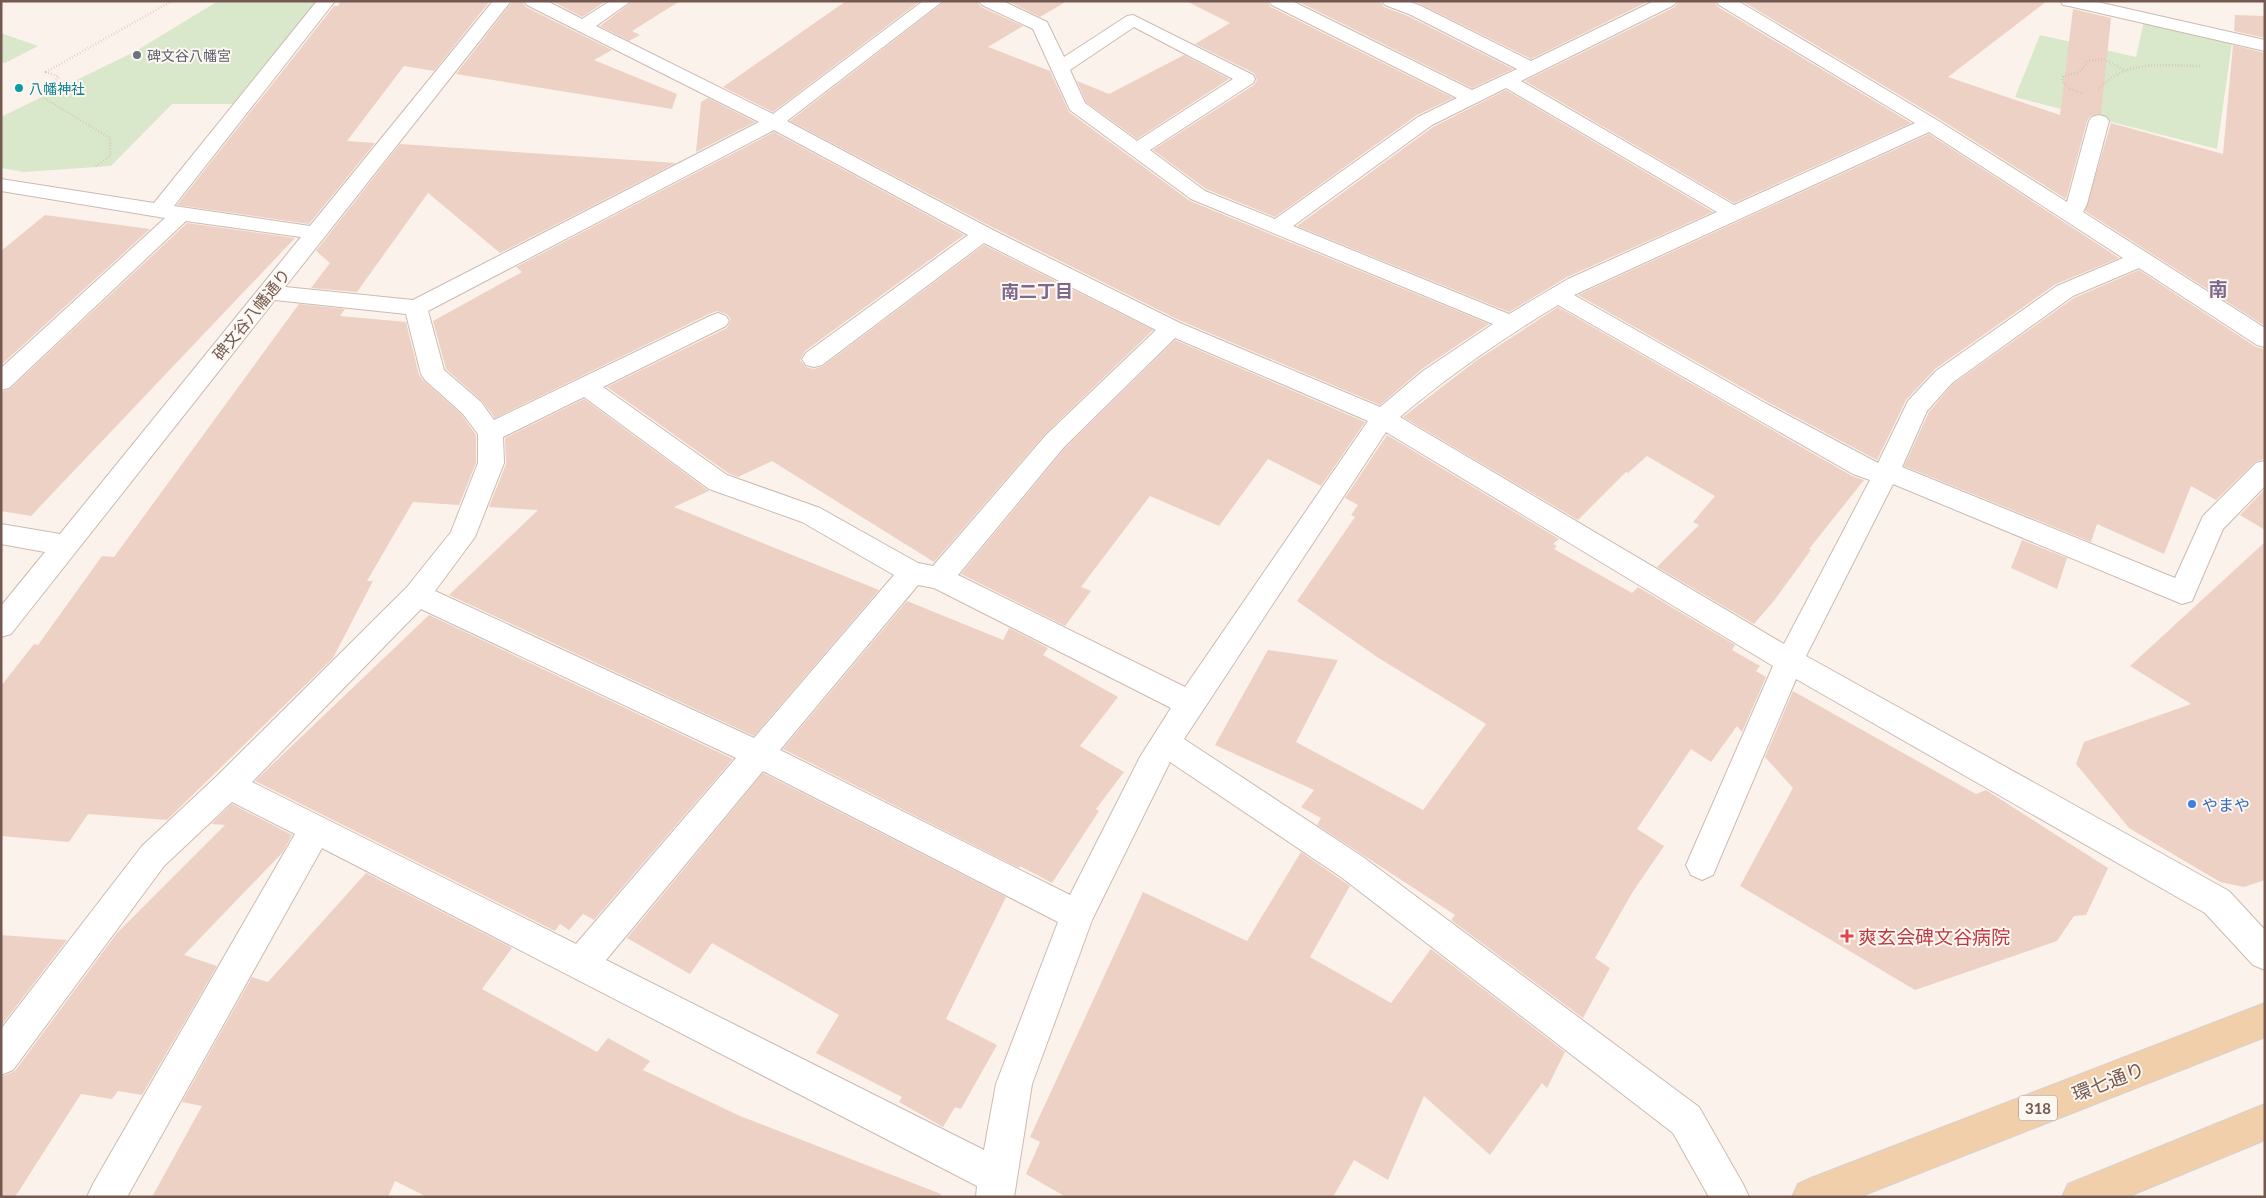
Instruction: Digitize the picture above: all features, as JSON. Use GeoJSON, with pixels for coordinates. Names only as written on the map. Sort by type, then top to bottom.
{"type":"FeatureCollection","features":[{"type":"Feature","properties":{"kind":"main road","name":"環七通り"},"geometry":{"type":"LineString","coordinates":[[1811,1197],[2265,1020]]}},
{"type":"Feature","properties":{"kind":"main road"},"geometry":{"type":"LineString","coordinates":[[2081,1197],[2265,1122]]}},
{"type":"Feature","properties":{"kind":"street"},"geometry":{"type":"LineString","coordinates":[[1,382],[170,212],[326,1]]}},
{"type":"Feature","properties":{"kind":"street","name":"碑文谷八幡通り"},"geometry":{"type":"LineString","coordinates":[[1,626],[502,1]]}},
{"type":"Feature","properties":{"kind":"street"},"geometry":{"type":"LineString","coordinates":[[533,1],[774,122],[983,234],[1172,328],[1383,418],[1789,660],[2217,902],[2265,954]]}},
{"type":"Feature","properties":{"kind":"street"},"geometry":{"type":"LineString","coordinates":[[582,27],[622,1]]}},
{"type":"Feature","properties":{"kind":"street"},"geometry":{"type":"LineString","coordinates":[[268,292],[416,308],[774,122],[934,1]]}},
{"type":"Feature","properties":{"kind":"street"},"geometry":{"type":"LineString","coordinates":[[988,1],[1041,26],[1077,106],[1198,195],[1279,226],[1511,323]]}},
{"type":"Feature","properties":{"kind":"street"},"geometry":{"type":"LineString","coordinates":[[1278,1],[1470,97]]}},
{"type":"Feature","properties":{"kind":"street"},"geometry":{"type":"LineString","coordinates":[[1391,1],[1415,10],[1530,68]]}},
{"type":"Feature","properties":{"kind":"street"},"geometry":{"type":"LineString","coordinates":[[1279,226],[1425,121],[1470,97],[1668,1]]}},
{"type":"Feature","properties":{"kind":"street"},"geometry":{"type":"LineString","coordinates":[[1725,1],[1930,124],[2265,340]]}},
{"type":"Feature","properties":{"kind":"street"},"geometry":{"type":"LineString","coordinates":[[2069,1],[2265,46]]}},
{"type":"Feature","properties":{"kind":"street"},"geometry":{"type":"LineString","coordinates":[[1060,68],[1133,20],[1246,79],[1137,150]]}},
{"type":"Feature","properties":{"kind":"street"},"geometry":{"type":"LineString","coordinates":[[1506,80],[1733,213]]}},
{"type":"Feature","properties":{"kind":"street"},"geometry":{"type":"LineString","coordinates":[[2071,214],[2077,204],[2099,121]]}},
{"type":"Feature","properties":{"kind":"street"},"geometry":{"type":"LineString","coordinates":[[230,785],[580,965],[996,1186],[1014,1084],[1077,915],[1151,766],[1190,702],[1383,418],[1431,377],[1511,323],[1576,284],[1930,124]]}},
{"type":"Feature","properties":{"kind":"street"},"geometry":{"type":"LineString","coordinates":[[1,185],[316,233]]}},
{"type":"Feature","properties":{"kind":"street"},"geometry":{"type":"LineString","coordinates":[[814,359],[983,234]]}},
{"type":"Feature","properties":{"kind":"street"},"geometry":{"type":"LineString","coordinates":[[1702,865],[1789,660],[1885,474],[1917,407],[1944,377],[2065,292],[2140,259]]}},
{"type":"Feature","properties":{"kind":"street"},"geometry":{"type":"LineString","coordinates":[[1557,295],[1756,409],[1862,467],[1885,474],[2182,593],[2212,523],[2265,470]]}},
{"type":"Feature","properties":{"kind":"street"},"geometry":{"type":"LineString","coordinates":[[1,1058],[153,856],[230,785],[418,595],[462,537],[491,463],[490,433],[472,408],[433,374],[416,308]]}},
{"type":"Feature","properties":{"kind":"street"},"geometry":{"type":"LineString","coordinates":[[490,433],[718,321]]}},
{"type":"Feature","properties":{"kind":"street"},"geometry":{"type":"LineString","coordinates":[[580,965],[758,754],[1055,441],[1172,328]]}},
{"type":"Feature","properties":{"kind":"street"},"geometry":{"type":"LineString","coordinates":[[585,386],[718,482],[811,516],[926,575],[1190,702]]}},
{"type":"Feature","properties":{"kind":"street"},"geometry":{"type":"LineString","coordinates":[[1,534],[66,545]]}},
{"type":"Feature","properties":{"kind":"street"},"geometry":{"type":"LineString","coordinates":[[418,595],[758,754],[1077,915]]}},
{"type":"Feature","properties":{"kind":"street"},"geometry":{"type":"LineString","coordinates":[[1165,743],[1352,867],[1686,1120],[1730,1197]]}},
{"type":"Feature","properties":{"kind":"street"},"geometry":{"type":"LineString","coordinates":[[106,1197],[316,828]]}},
{"type":"Feature","properties":{"kind":"path"},"geometry":{"type":"LineString","coordinates":[[61,195],[110,156],[110,138],[39,95],[60,77],[46,72],[172,1]]}},
{"type":"Feature","properties":{"kind":"path"},"geometry":{"type":"LineString","coordinates":[[2099,121],[2101,110],[2097,91],[2102,82],[2107,78],[2124,70],[2145,66],[2205,66],[2211,63],[2213,58],[2179,32],[2180,27]]}},
{"type":"Feature","properties":{"kind":"path"},"geometry":{"type":"LineString","coordinates":[[2099,98],[2070,89],[2062,81],[2063,77],[2082,71],[2086,67],[2087,60],[2108,60],[2124,70]]}},
{"type":"Feature","properties":{"kind":"green space"},"geometry":{"type":"Polygon","coordinates":[[[218,1],[317,1],[233,104],[172,104],[111,166],[24,172],[1,168],[1,117],[136,51],[218,1]]]}},
{"type":"Feature","properties":{"kind":"green space"},"geometry":{"type":"Polygon","coordinates":[[[2144,21],[2232,42],[2217,149],[2015,97],[2040,35],[2136,57],[2144,21]]]}},
{"type":"Feature","properties":{"kind":"green space"},"geometry":{"type":"Polygon","coordinates":[[[1,33],[38,46],[5,63],[1,62],[1,33]]]}},
{"type":"Feature","properties":{"kind":"building"},"geometry":{"type":"Polygon","coordinates":[[[341,1],[490,1],[434,71],[404,66],[347,141],[375,143],[309,224],[177,205],[334,6],[338,6],[341,1]]]}},
{"type":"Feature","properties":{"kind":"building"},"geometry":{"type":"Polygon","coordinates":[[[513,1],[522,1],[526,7],[612,50],[594,60],[677,94],[672,109],[456,74],[513,1]]]}},
{"type":"Feature","properties":{"kind":"building"},"geometry":{"type":"Polygon","coordinates":[[[552,1],[606,1],[582,17],[552,1]]]}},
{"type":"Feature","properties":{"kind":"building"},"geometry":{"type":"Polygon","coordinates":[[[633,1],[680,1],[632,31],[640,35],[629,41],[600,26],[633,1]]]}},
{"type":"Feature","properties":{"kind":"building"},"geometry":{"type":"Polygon","coordinates":[[[846,1],[920,1],[773,112],[723,87],[846,1]]]}},
{"type":"Feature","properties":{"kind":"building"},"geometry":{"type":"Polygon","coordinates":[[[945,1],[977,1],[981,7],[1023,26],[988,47],[1050,71],[1069,112],[1190,201],[1489,324],[1422,369],[1380,405],[1181,321],[992,227],[790,121],[945,1]]]}},
{"type":"Feature","properties":{"kind":"building"},"geometry":{"type":"Polygon","coordinates":[[[1008,1],[1067,1],[1040,17],[1008,1]]]}},
{"type":"Feature","properties":{"kind":"building"},"geometry":{"type":"Polygon","coordinates":[[[1186,1],[1267,1],[1271,7],[1453,98],[1417,115],[1275,217],[1206,189],[1153,150],[1254,85],[1257,80],[1254,73],[1195,44],[1230,23],[1186,1]]]}},
{"type":"Feature","properties":{"kind":"building"},"geometry":{"type":"Polygon","coordinates":[[[1297,1],[1380,1],[1384,7],[1408,16],[1513,69],[1472,88],[1297,1]]]}},
{"type":"Feature","properties":{"kind":"building"},"geometry":{"type":"Polygon","coordinates":[[[1414,1],[1649,1],[1531,59],[1414,1]]]}},
{"type":"Feature","properties":{"kind":"building"},"geometry":{"type":"Polygon","coordinates":[[[1679,1],[1714,1],[1718,7],[1911,123],[1734,203],[1525,81],[1675,7],[1679,1]]]}},
{"type":"Feature","properties":{"kind":"building"},"geometry":{"type":"Polygon","coordinates":[[[1742,1],[2047,1],[1948,77],[2060,115],[2073,9],[2111,18],[2101,114],[2091,115],[2087,121],[2066,199],[1938,118],[1742,1]]]}},
{"type":"Feature","properties":{"kind":"building"},"geometry":{"type":"Polygon","coordinates":[[[2235,15],[2265,16],[2265,38],[2234,31],[2235,15]]]}},
{"type":"Feature","properties":{"kind":"building"},"geometry":{"type":"Polygon","coordinates":[[[2233,45],[2265,53],[2265,326],[2085,211],[2111,123],[2223,154],[2233,45]]]}},
{"type":"Feature","properties":{"kind":"building"},"geometry":{"type":"Polygon","coordinates":[[[1184,55],[1229,79],[1137,139],[1086,102],[1077,81],[1109,94],[1184,55]]]}},
{"type":"Feature","properties":{"kind":"building"},"geometry":{"type":"Polygon","coordinates":[[[1506,90],[1713,212],[1567,277],[1509,312],[1297,226],[1433,127],[1506,90]]]}},
{"type":"Feature","properties":{"kind":"building"},"geometry":{"type":"Polygon","coordinates":[[[708,98],[755,122],[696,152],[701,102],[708,98]]]}},
{"type":"Feature","properties":{"kind":"building"},"geometry":{"type":"Polygon","coordinates":[[[774,132],[964,235],[805,351],[800,360],[806,367],[814,369],[823,366],[984,245],[1153,330],[1045,434],[934,562],[772,461],[738,477],[728,473],[607,387],[727,328],[731,320],[727,314],[717,311],[709,314],[495,418],[482,401],[446,369],[433,321],[522,272],[516,267],[774,132]]]}},
{"type":"Feature","properties":{"kind":"building"},"geometry":{"type":"Polygon","coordinates":[[[1929,134],[2119,258],[2056,284],[1935,369],[1906,400],[1877,460],[1766,401],[1578,295],[1929,134]]]}},
{"type":"Feature","properties":{"kind":"building"},"geometry":{"type":"Polygon","coordinates":[[[400,144],[676,163],[500,253],[428,193],[357,292],[311,288],[330,263],[316,251],[400,144]]]}},
{"type":"Feature","properties":{"kind":"building"},"geometry":{"type":"Polygon","coordinates":[[[45,215],[150,229],[1,365],[1,251],[45,215]]]}},
{"type":"Feature","properties":{"kind":"building"},"geometry":{"type":"Polygon","coordinates":[[[187,223],[295,238],[31,516],[1,511],[1,392],[10,389],[187,223]]]}},
{"type":"Feature","properties":{"kind":"building"},"geometry":{"type":"Polygon","coordinates":[[[2139,270],[2256,347],[2265,349],[2265,459],[2255,462],[2216,500],[2191,486],[2164,554],[2097,524],[2091,542],[1904,466],[1929,412],[1953,384],[2074,298],[2139,270]]]}},
{"type":"Feature","properties":{"kind":"building"},"geometry":{"type":"Polygon","coordinates":[[[299,304],[345,309],[340,316],[406,322],[419,375],[462,415],[476,435],[476,463],[459,505],[413,502],[367,581],[373,581],[333,658],[167,820],[88,814],[69,842],[1,836],[1,686],[34,644],[38,645],[102,556],[114,557],[299,304]]]}},
{"type":"Feature","properties":{"kind":"building"},"geometry":{"type":"Polygon","coordinates":[[[1558,307],[1852,476],[1864,480],[1809,549],[1811,550],[1773,602],[1754,624],[1657,567],[1699,525],[1693,522],[1715,496],[1647,456],[1628,473],[1626,472],[1578,520],[1403,417],[1477,360],[1558,307]]]}},
{"type":"Feature","properties":{"kind":"building"},"geometry":{"type":"Polygon","coordinates":[[[1175,340],[1365,422],[1321,486],[1268,459],[1219,526],[1150,496],[1081,587],[1091,591],[1065,626],[961,574],[1065,448],[1175,340]]]}},
{"type":"Feature","properties":{"kind":"building"},"geometry":{"type":"Polygon","coordinates":[[[584,399],[709,491],[674,507],[879,590],[754,736],[449,595],[538,510],[489,507],[506,464],[505,438],[584,399]]]}},
{"type":"Feature","properties":{"kind":"building"},"geometry":{"type":"Polygon","coordinates":[[[1387,435],[1559,539],[1553,544],[1557,546],[1554,549],[1632,593],[1638,587],[1735,645],[1732,650],[1760,666],[1756,671],[1766,677],[1742,732],[1737,726],[1711,762],[1691,749],[1637,829],[1664,846],[1632,893],[1595,958],[1610,968],[1583,1018],[1451,920],[1455,915],[1317,825],[1321,818],[1301,807],[1314,790],[1215,745],[1268,650],[1338,660],[1296,742],[1423,810],[1486,724],[1377,657],[1297,601],[1355,517],[1351,515],[1358,505],[1345,498],[1387,435]]]}},
{"type":"Feature","properties":{"kind":"building"},"geometry":{"type":"Polygon","coordinates":[[[2265,489],[2265,530],[2240,515],[2265,489]]]}},
{"type":"Feature","properties":{"kind":"building"},"geometry":{"type":"Polygon","coordinates":[[[2022,540],[2067,558],[2057,589],[2011,568],[2022,540]]]}},
{"type":"Feature","properties":{"kind":"building"},"geometry":{"type":"Polygon","coordinates":[[[2265,542],[2265,880],[2244,887],[2220,882],[2129,828],[2076,764],[2084,742],[2191,704],[2130,666],[2265,542]]]}},
{"type":"Feature","properties":{"kind":"building"},"geometry":{"type":"Polygon","coordinates":[[[907,601],[1003,640],[1009,628],[1048,648],[1043,655],[1118,697],[1080,746],[1124,772],[1096,809],[1099,811],[1052,883],[783,749],[907,601]]]}},
{"type":"Feature","properties":{"kind":"building"},"geometry":{"type":"Polygon","coordinates":[[[429,615],[733,759],[594,920],[583,914],[569,930],[560,924],[555,931],[255,781],[429,615]]]}},
{"type":"Feature","properties":{"kind":"building"},"geometry":{"type":"Polygon","coordinates":[[[1793,691],[1976,794],[1986,790],[2108,868],[2086,915],[2074,916],[2057,941],[1915,990],[1740,886],[1793,788],[1765,757],[1793,691]]]}},
{"type":"Feature","properties":{"kind":"building"},"geometry":{"type":"Polygon","coordinates":[[[763,773],[1006,897],[946,1019],[997,1045],[961,1109],[955,1107],[943,1127],[899,1102],[902,1097],[816,1053],[839,1015],[712,943],[690,974],[627,938],[763,773]]]}},
{"type":"Feature","properties":{"kind":"building"},"geometry":{"type":"Polygon","coordinates":[[[232,804],[292,835],[283,852],[184,955],[217,966],[142,1095],[118,1091],[112,1099],[81,1094],[15,1197],[1,1197],[1,1077],[15,1071],[117,933],[225,825],[211,824],[232,804]]]}},
{"type":"Feature","properties":{"kind":"building"},"geometry":{"type":"Polygon","coordinates":[[[1301,852],[1350,886],[1310,957],[1391,1003],[1431,949],[1565,1052],[1547,1088],[1542,1083],[1490,1155],[1424,1096],[1388,1180],[1354,1160],[1333,1197],[1066,1197],[1026,1174],[1040,1142],[1030,1137],[1143,892],[1247,941],[1301,852]]]}},
{"type":"Feature","properties":{"kind":"building"},"geometry":{"type":"Polygon","coordinates":[[[366,873],[512,948],[482,989],[597,1052],[608,1038],[650,1061],[643,1070],[740,1116],[941,1194],[940,1197],[427,1197],[395,1181],[388,1197],[152,1197],[202,1106],[182,1102],[252,977],[268,982],[366,873]]]}},
{"type":"Feature","properties":{"kind":"building"},"geometry":{"type":"Polygon","coordinates":[[[1,935],[67,940],[1,1026],[1,935]]]}},
{"type":"Feature","properties":{"kind":"place","name":"碑文谷八幡宮"},"geometry":{"type":"Point","coordinates":[137,55]}},
{"type":"Feature","properties":{"kind":"place","name":"八幡神社"},"geometry":{"type":"Point","coordinates":[19,88]}},
{"type":"Feature","properties":{"kind":"place","name":"やまや"},"geometry":{"type":"Point","coordinates":[2192,804]}},
{"type":"Feature","properties":{"kind":"place","name":"爽玄会碑文谷病院"},"geometry":{"type":"Point","coordinates":[1847,936]}},
{"type":"Feature","properties":{"kind":"district","name":"南"},"geometry":{"type":"Point","coordinates":[2218,288]}},
{"type":"Feature","properties":{"kind":"district","name":"南二丁目"},"geometry":{"type":"Point","coordinates":[1037,291]}}]}
